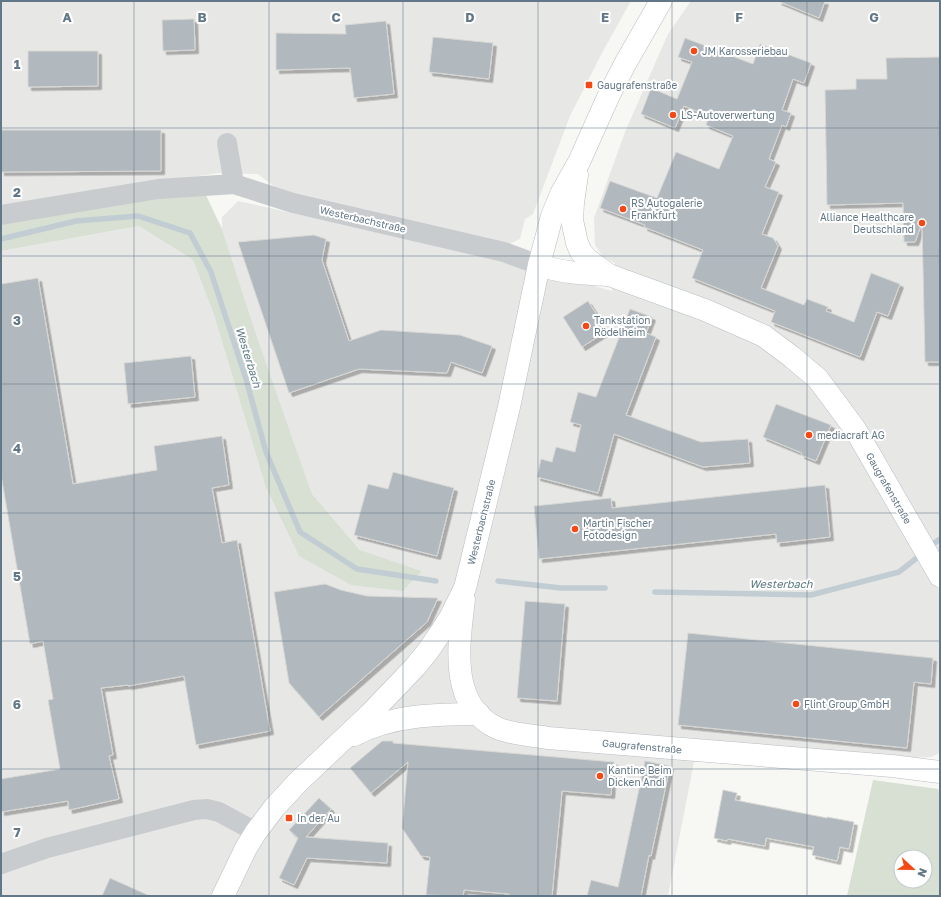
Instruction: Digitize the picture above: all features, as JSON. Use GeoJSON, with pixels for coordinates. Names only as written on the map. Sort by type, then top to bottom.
{"type":"FeatureCollection","features":[{"type":"Feature","properties":{"kind":"main road","name":"Westerbachstraße"},"geometry":{"type":"LineString","coordinates":[[223,896],[256,832],[274,808],[298,782],[344,740],[401,682],[428,651],[451,616],[465,588],[509,407],[539,265],[552,216],[561,194],[579,162],[609,94],[661,1]]}},
{"type":"Feature","properties":{"kind":"main road","name":"Gaugrafenstraße"},"geometry":{"type":"LineString","coordinates":[[579,162],[572,220],[577,244],[581,252],[588,260],[609,275],[706,310],[764,336],[818,379],[855,429],[940,576]]}},
{"type":"Feature","properties":{"kind":"main road","name":"Gaugrafenstraße"},"geometry":{"type":"LineString","coordinates":[[539,265],[567,272],[609,275]]}},
{"type":"Feature","properties":{"kind":"main road","name":"Gaugrafenstraße"},"geometry":{"type":"LineString","coordinates":[[465,588],[460,640],[461,678],[464,690],[470,703],[478,714],[488,722],[506,731],[548,738],[937,770]]}},
{"type":"Feature","properties":{"kind":"main road","name":"Westerbachstraße"},"geometry":{"type":"LineString","coordinates":[[344,740],[372,726],[386,722],[439,715],[478,714]]}},
{"type":"Feature","properties":{"kind":"street"},"geometry":{"type":"LineString","coordinates":[[228,143],[234,184]]}},
{"type":"Feature","properties":{"kind":"street","name":"Westerbachstraße"},"geometry":{"type":"LineString","coordinates":[[1,215],[158,189],[234,184],[292,202],[504,252],[539,265]]}},
{"type":"Feature","properties":{"kind":"street"},"geometry":{"type":"LineString","coordinates":[[1,864],[46,848],[194,810],[207,809],[220,812],[256,832]]}},
{"type":"Feature","properties":{"kind":"shaded area"},"geometry":{"type":"Polygon","coordinates":[[[1,1],[631,1],[603,51],[570,116],[533,214],[525,219],[520,239],[509,244],[296,196],[276,188],[258,174],[219,173],[165,181],[1,212],[1,1]]]}},
{"type":"Feature","properties":{"kind":"shaded area"},"geometry":{"type":"Polygon","coordinates":[[[691,1],[940,1],[940,753],[931,757],[885,759],[694,762],[668,896],[1,896],[1,251],[139,226],[193,260],[214,315],[265,485],[403,591],[422,571],[360,550],[312,494],[256,334],[222,229],[222,217],[238,201],[503,261],[612,291],[615,263],[603,257],[595,245],[594,218],[625,132],[668,34],[691,1]]]}},
{"type":"Feature","properties":{"kind":"shaded area"},"geometry":{"type":"Polygon","coordinates":[[[203,189],[222,229],[256,334],[312,494],[360,550],[422,571],[403,591],[351,585],[299,556],[265,485],[214,315],[193,260],[139,226],[1,251],[1,212],[203,189]]]}},
{"type":"Feature","properties":{"kind":"shaded area"},"geometry":{"type":"Polygon","coordinates":[[[873,780],[938,789],[940,796],[940,896],[847,896],[873,780]]]}},
{"type":"Feature","properties":{"kind":"building"},"geometry":{"type":"Polygon","coordinates":[[[778,1],[825,1],[819,18],[778,1]]]}},
{"type":"Feature","properties":{"kind":"building"},"geometry":{"type":"Polygon","coordinates":[[[194,19],[195,50],[163,51],[162,20],[194,19]]]}},
{"type":"Feature","properties":{"kind":"building"},"geometry":{"type":"Polygon","coordinates":[[[386,21],[394,94],[354,98],[350,68],[276,70],[276,33],[346,34],[345,25],[386,21]]]}},
{"type":"Feature","properties":{"kind":"building"},"geometry":{"type":"Polygon","coordinates":[[[433,37],[493,43],[489,79],[429,72],[433,37]]]}},
{"type":"Feature","properties":{"kind":"building"},"geometry":{"type":"Polygon","coordinates":[[[685,38],[753,64],[760,44],[811,63],[804,83],[793,79],[782,110],[791,113],[786,127],[782,125],[769,159],[776,162],[765,187],[779,192],[762,234],[773,238],[778,246],[761,288],[804,305],[807,299],[828,307],[826,311],[854,322],[871,273],[900,284],[888,316],[877,312],[860,357],[771,322],[775,311],[692,278],[703,250],[644,227],[645,225],[600,208],[610,181],[657,198],[676,152],[719,169],[733,136],[706,125],[709,116],[684,106],[675,128],[641,114],[651,88],[677,99],[692,62],[678,57],[685,38]]]}},
{"type":"Feature","properties":{"kind":"building"},"geometry":{"type":"Polygon","coordinates":[[[28,51],[98,51],[98,86],[28,87],[28,51]]]}},
{"type":"Feature","properties":{"kind":"building","name":"Alliance Healthcare Deutschland"},"geometry":{"type":"Polygon","coordinates":[[[940,57],[940,362],[925,362],[922,223],[915,242],[904,242],[903,203],[827,205],[825,90],[856,89],[856,79],[887,79],[886,58],[940,57]]]}},
{"type":"Feature","properties":{"kind":"building"},"geometry":{"type":"Polygon","coordinates":[[[1,130],[161,130],[161,171],[1,172],[1,130]]]}},
{"type":"Feature","properties":{"kind":"building"},"geometry":{"type":"Polygon","coordinates":[[[314,235],[326,239],[322,260],[349,341],[381,330],[460,335],[492,346],[482,373],[451,362],[447,373],[359,369],[289,393],[238,242],[314,235]]]}},
{"type":"Feature","properties":{"kind":"building"},"geometry":{"type":"Polygon","coordinates":[[[38,278],[73,484],[157,470],[154,446],[222,436],[229,485],[212,488],[222,543],[237,540],[270,731],[196,745],[184,676],[128,686],[101,688],[113,755],[109,756],[119,799],[69,810],[68,801],[1,812],[1,779],[60,769],[48,700],[53,699],[43,641],[30,644],[1,475],[1,284],[38,278]]]}},
{"type":"Feature","properties":{"kind":"building","name":"Tankstation Rödelheim"},"geometry":{"type":"Polygon","coordinates":[[[588,301],[607,331],[582,347],[563,317],[588,301]]]}},
{"type":"Feature","properties":{"kind":"building"},"geometry":{"type":"Polygon","coordinates":[[[630,309],[652,317],[646,333],[656,337],[626,415],[701,442],[748,439],[750,463],[703,467],[614,434],[598,493],[537,477],[541,459],[552,462],[556,447],[575,452],[581,425],[570,422],[578,392],[596,397],[630,309]]]}},
{"type":"Feature","properties":{"kind":"building"},"geometry":{"type":"Polygon","coordinates":[[[191,356],[195,397],[128,404],[124,363],[191,356]]]}},
{"type":"Feature","properties":{"kind":"building"},"geometry":{"type":"Polygon","coordinates":[[[776,404],[831,425],[816,461],[801,455],[802,453],[763,437],[776,404]]]}},
{"type":"Feature","properties":{"kind":"building"},"geometry":{"type":"Polygon","coordinates":[[[393,472],[454,488],[437,556],[354,535],[368,484],[388,489],[393,472]]]}},
{"type":"Feature","properties":{"kind":"building"},"geometry":{"type":"Polygon","coordinates":[[[825,485],[830,537],[777,543],[776,534],[539,559],[534,506],[611,498],[612,508],[825,485]]]}},
{"type":"Feature","properties":{"kind":"building"},"geometry":{"type":"Polygon","coordinates":[[[325,584],[341,590],[367,596],[438,598],[427,622],[319,717],[289,683],[274,592],[325,584]]]}},
{"type":"Feature","properties":{"kind":"building"},"geometry":{"type":"Polygon","coordinates":[[[525,601],[565,604],[557,701],[517,698],[525,601]]]}},
{"type":"Feature","properties":{"kind":"building","name":"Flint Group GmbH"},"geometry":{"type":"Polygon","coordinates":[[[688,633],[933,658],[931,684],[914,682],[907,748],[678,725],[688,633]]]}},
{"type":"Feature","properties":{"kind":"building"},"geometry":{"type":"Polygon","coordinates":[[[382,741],[614,762],[611,795],[562,791],[552,896],[509,896],[509,894],[464,890],[463,896],[426,895],[430,857],[421,856],[402,828],[408,762],[371,793],[350,768],[382,741]]]}},
{"type":"Feature","properties":{"kind":"building"},"geometry":{"type":"Polygon","coordinates":[[[645,761],[670,766],[641,896],[587,896],[591,880],[618,887],[645,761]]]}},
{"type":"Feature","properties":{"kind":"building"},"geometry":{"type":"Polygon","coordinates":[[[723,790],[737,793],[735,800],[854,822],[849,849],[840,847],[837,861],[812,855],[814,847],[766,838],[765,846],[714,838],[723,790]]]}},
{"type":"Feature","properties":{"kind":"building"},"geometry":{"type":"Polygon","coordinates":[[[319,798],[331,809],[306,837],[388,843],[387,863],[307,858],[294,885],[279,878],[298,838],[289,830],[319,798]]]}},
{"type":"Feature","properties":{"kind":"building"},"geometry":{"type":"Polygon","coordinates":[[[110,878],[150,896],[102,896],[110,878]]]}},
{"type":"Feature","properties":{"kind":"waterway","name":"Westerbach"},"geometry":{"type":"LineString","coordinates":[[1,239],[76,221],[138,216],[190,233],[211,272],[246,379],[266,452],[300,532],[357,569],[436,581]]}},
{"type":"Feature","properties":{"kind":"waterway","name":"Westerbach"},"geometry":{"type":"LineString","coordinates":[[929,547],[940,539]]}},
{"type":"Feature","properties":{"kind":"waterway","name":"Westerbach"},"geometry":{"type":"LineString","coordinates":[[655,592],[811,595],[899,572],[923,553]]}},
{"type":"Feature","properties":{"kind":"waterway","name":"Westerbach"},"geometry":{"type":"LineString","coordinates":[[498,581],[561,588],[605,588]]}},
{"type":"Feature","properties":{"kind":"place","name":"JM Karosseriebau"},"geometry":{"type":"Point","coordinates":[694,51]}},
{"type":"Feature","properties":{"kind":"place","name":"Gaugrafenstraße"},"geometry":{"type":"Point","coordinates":[589,85]}},
{"type":"Feature","properties":{"kind":"place","name":"LS-Autoverwertung"},"geometry":{"type":"Point","coordinates":[673,115]}},
{"type":"Feature","properties":{"kind":"place","name":"RS Autogalerie Frankfurt"},"geometry":{"type":"Point","coordinates":[623,209]}},
{"type":"Feature","properties":{"kind":"place","name":"Alliance Healthcare Deutschland"},"geometry":{"type":"Point","coordinates":[922,223]}},
{"type":"Feature","properties":{"kind":"place","name":"Tankstation Rödelheim"},"geometry":{"type":"Point","coordinates":[586,326]}},
{"type":"Feature","properties":{"kind":"place","name":"mediacraft AG"},"geometry":{"type":"Point","coordinates":[809,435]}},
{"type":"Feature","properties":{"kind":"place","name":"Martin Fischer Fotodesign"},"geometry":{"type":"Point","coordinates":[575,529]}},
{"type":"Feature","properties":{"kind":"place","name":"Flint Group GmbH"},"geometry":{"type":"Point","coordinates":[796,704]}},
{"type":"Feature","properties":{"kind":"place","name":"Kantine Beim Dicken Andi"},"geometry":{"type":"Point","coordinates":[600,776]}},
{"type":"Feature","properties":{"kind":"place","name":"In der Au"},"geometry":{"type":"Point","coordinates":[289,818]}}]}
